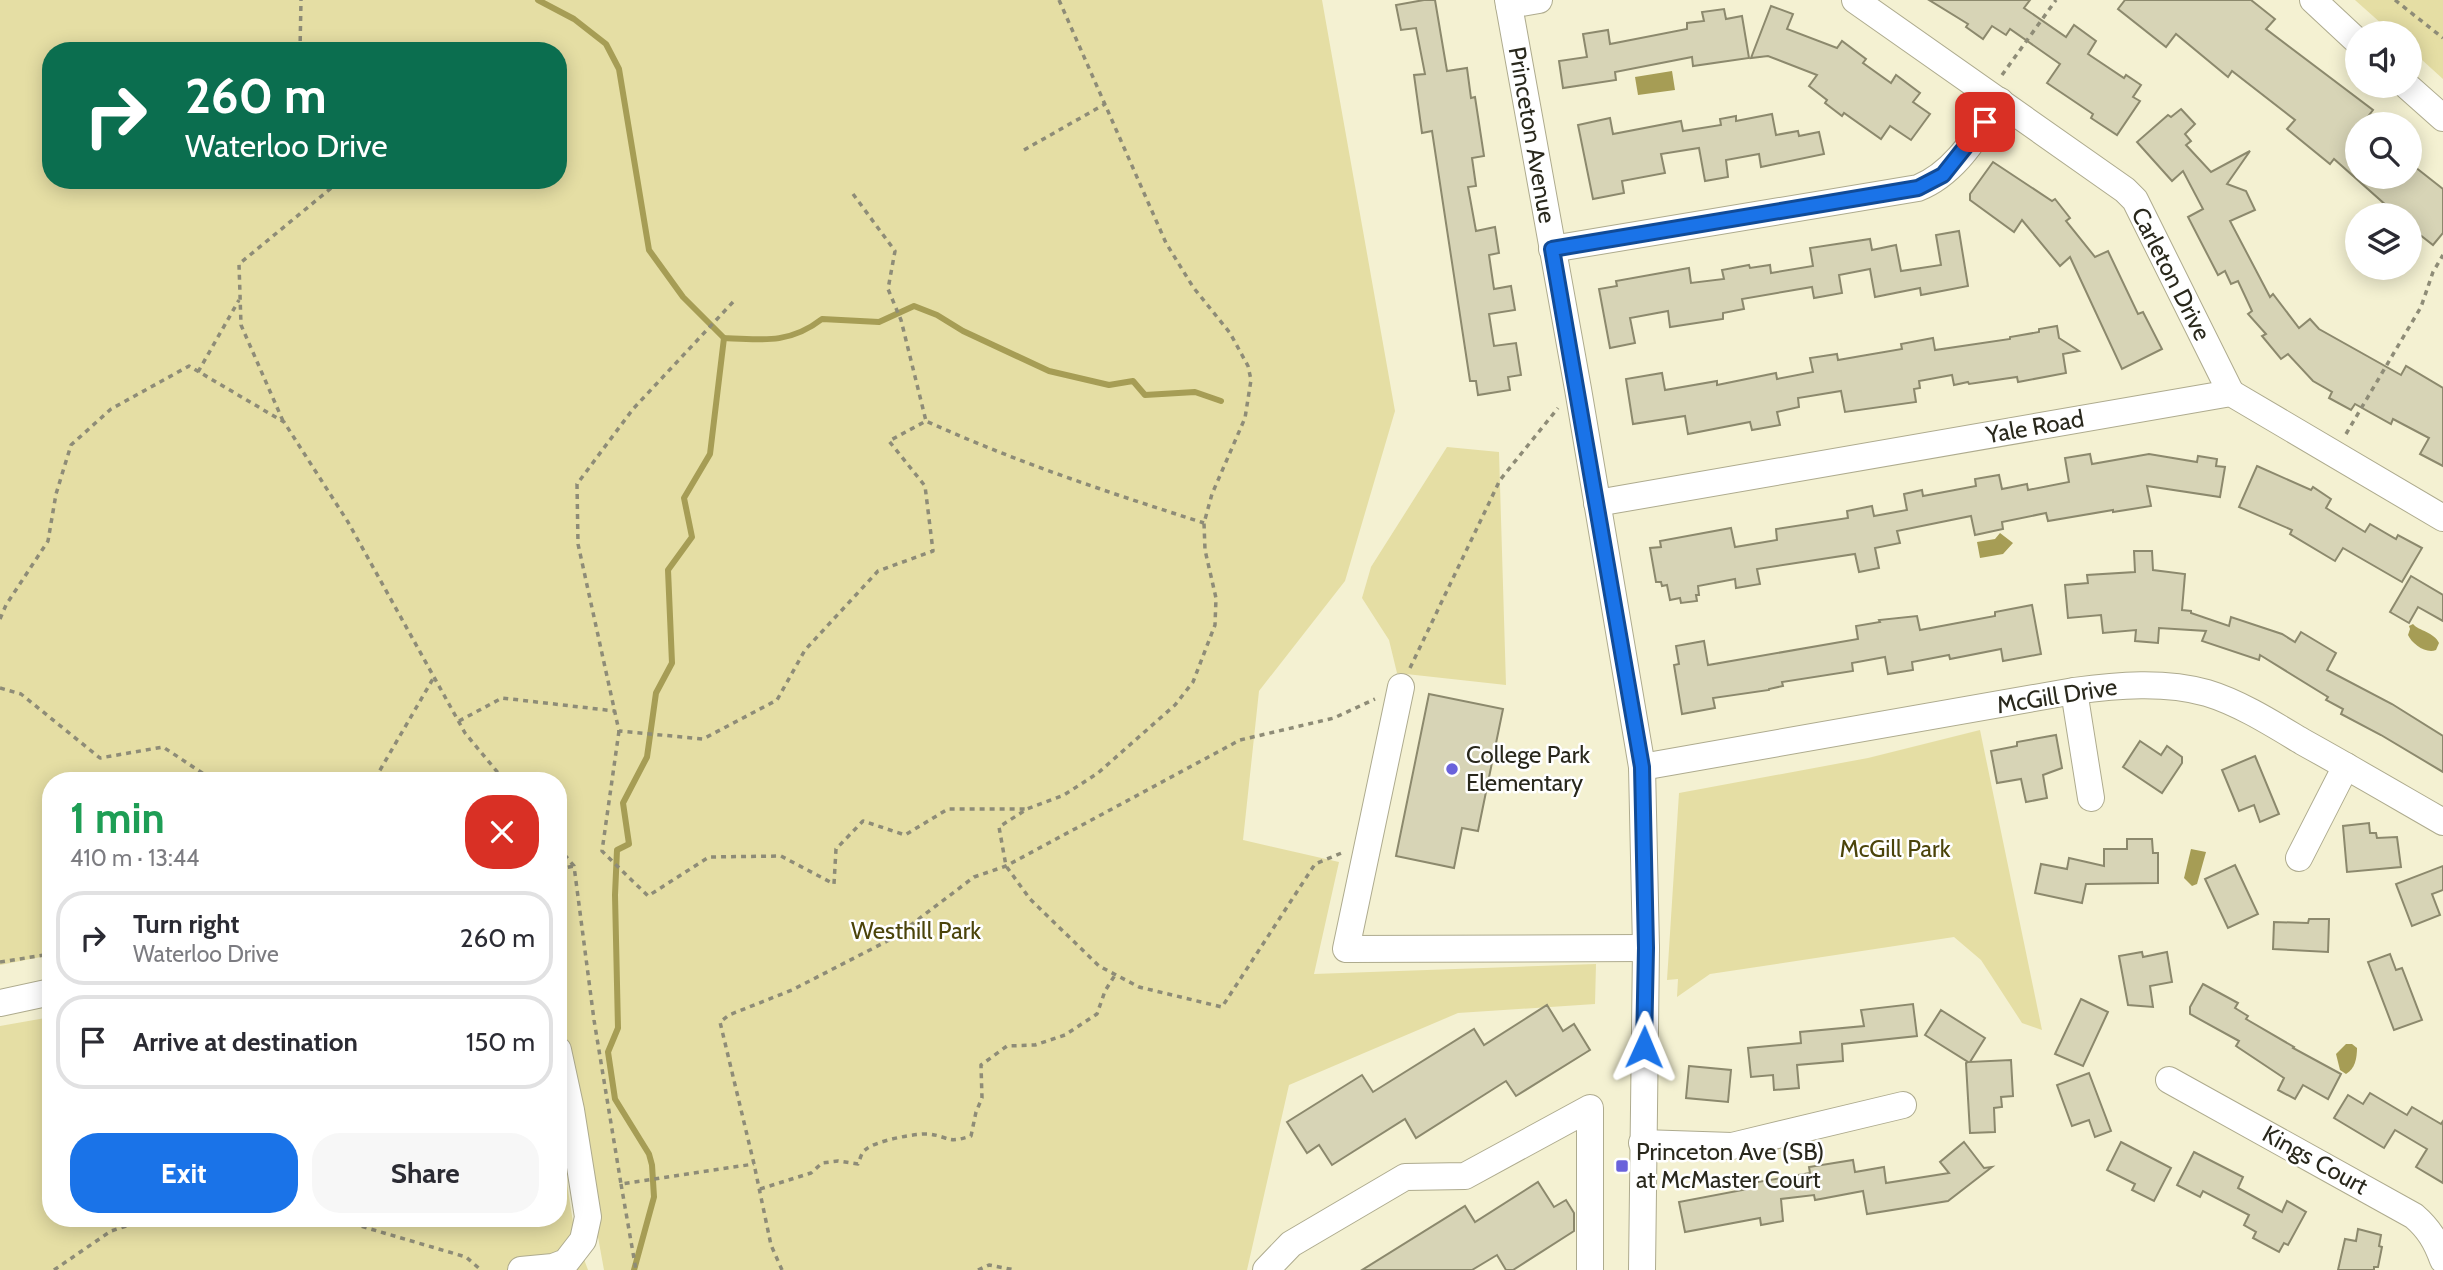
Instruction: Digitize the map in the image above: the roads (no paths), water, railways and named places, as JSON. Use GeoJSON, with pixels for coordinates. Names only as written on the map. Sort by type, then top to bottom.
{"type":"FeatureCollection","features":[{"type":"Feature","properties":{"kind":"street"},"geometry":{"type":"LineString","coordinates":[[1509,2],[1539,0]]}},
{"type":"Feature","properties":{"kind":"street","name":"Carleton Drive"},"geometry":{"type":"LineString","coordinates":[[1855,0],[2125,190],[2134,200],[2231,393]]}},
{"type":"Feature","properties":{"kind":"street"},"geometry":{"type":"LineString","coordinates":[[2313,0],[2345,30]]}},
{"type":"Feature","properties":{"kind":"street","name":"Princeton Avenue"},"geometry":{"type":"LineString","coordinates":[[1509,2],[1642,767],[1646,948],[1642,1270]]}},
{"type":"Feature","properties":{"kind":"street"},"geometry":{"type":"LineString","coordinates":[[2420,98],[2443,118]]}},
{"type":"Feature","properties":{"kind":"street"},"geometry":{"type":"LineString","coordinates":[[1552,249],[1918,188],[1936,179],[1953,164],[2000,101]]}},
{"type":"Feature","properties":{"kind":"street"},"geometry":{"type":"LineString","coordinates":[[2231,393],[2443,517]]}},
{"type":"Feature","properties":{"kind":"street","name":"Yale Road"},"geometry":{"type":"LineString","coordinates":[[1597,503],[2231,393]]}},
{"type":"Feature","properties":{"kind":"street","name":"McGill Drive"},"geometry":{"type":"LineString","coordinates":[[1642,767],[2074,691],[2129,685],[2207,693],[2282,729],[2443,822]]}},
{"type":"Feature","properties":{"kind":"street"},"geometry":{"type":"LineString","coordinates":[[1401,687],[1346,949],[1646,948]]}},
{"type":"Feature","properties":{"kind":"street"},"geometry":{"type":"LineString","coordinates":[[2074,691],[2091,798]]}},
{"type":"Feature","properties":{"kind":"street"},"geometry":{"type":"LineString","coordinates":[[2299,858],[2346,766]]}},
{"type":"Feature","properties":{"kind":"street"},"geometry":{"type":"LineString","coordinates":[[0,1003],[42,994]]}},
{"type":"Feature","properties":{"kind":"street","name":"Kings Court"},"geometry":{"type":"LineString","coordinates":[[2169,1080],[2407,1211],[2427,1227],[2443,1259]]}},
{"type":"Feature","properties":{"kind":"street"},"geometry":{"type":"LineString","coordinates":[[522,1270],[553,1267],[566,1262],[583,1240],[588,1217],[567,1091]]}},
{"type":"Feature","properties":{"kind":"street"},"geometry":{"type":"LineString","coordinates":[[1642,1143],[1732,1146],[1903,1105]]}},
{"type":"Feature","properties":{"kind":"street"},"geometry":{"type":"LineString","coordinates":[[1266,1270],[1291,1244],[1405,1177],[1465,1176],[1590,1108],[1590,1270]]}},
{"type":"Feature","properties":{"kind":"waterway"},"geometry":{"type":"LineString","coordinates":[[538,0],[574,19],[606,44],[619,69],[649,250],[683,297],[724,338],[787,337],[822,319],[879,322],[914,306],[1049,371],[1109,385],[1133,381],[1145,395],[1195,392],[1221,401]]}},
{"type":"Feature","properties":{"kind":"waterway"},"geometry":{"type":"LineString","coordinates":[[634,1270],[654,1197],[649,1154],[615,1099],[608,1052],[618,1028],[615,895],[617,850],[629,844],[623,803],[647,757],[656,693],[672,663],[668,570],[692,537],[684,498],[710,454],[724,338]]}},
{"type":"Feature","properties":{"kind":"place","name":"College Park Elementary"},"geometry":{"type":"Point","coordinates":[1452,769]}},
{"type":"Feature","properties":{"kind":"place","name":"Princeton Ave (SB) at McMaster Court"},"geometry":{"type":"Point","coordinates":[1622,1166]}},
{"type":"Feature","properties":{"kind":"park label","name":"McGill Park"},"geometry":{"type":"Point","coordinates":[1895,849]}},
{"type":"Feature","properties":{"kind":"park label","name":"Westhill Park"},"geometry":{"type":"Point","coordinates":[916,931]}}]}
